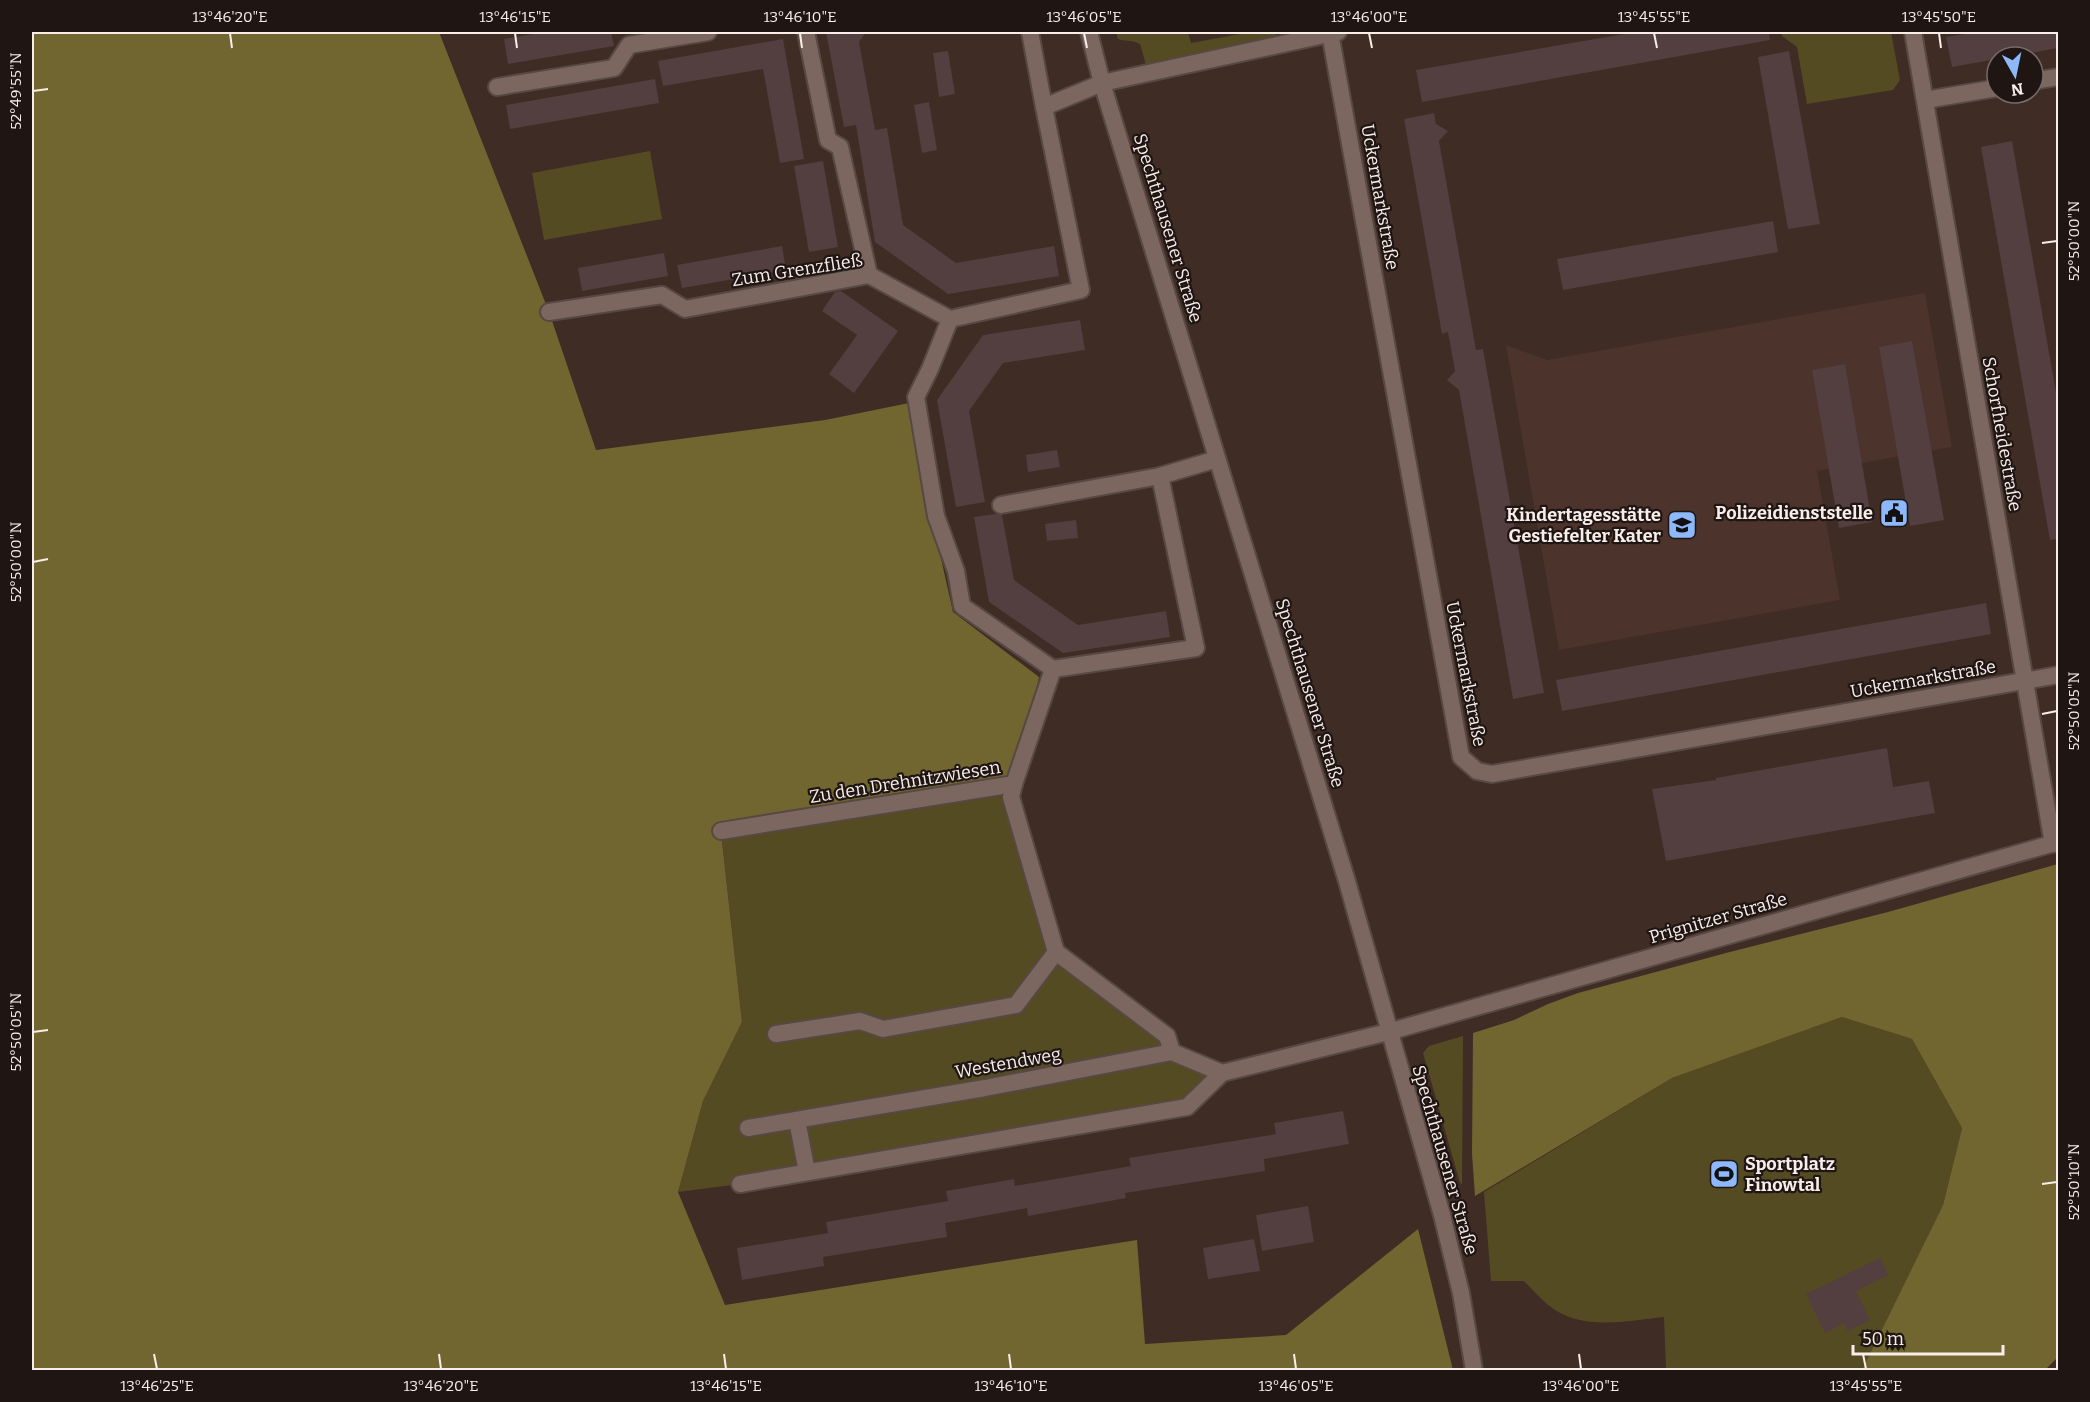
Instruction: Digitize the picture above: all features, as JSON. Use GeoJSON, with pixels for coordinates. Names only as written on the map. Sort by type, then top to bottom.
{"type":"FeatureCollection","features":[{"type":"Feature","properties":{"kind":"street"},"geometry":{"type":"LineString","coordinates":[[497,87],[614,68],[629,45],[708,32]]}},
{"type":"Feature","properties":{"kind":"street"},"geometry":{"type":"LineString","coordinates":[[806,32],[828,140],[840,147],[869,275]]}},
{"type":"Feature","properties":{"kind":"street"},"geometry":{"type":"LineString","coordinates":[[1030,32],[1081,290],[950,319],[916,397],[936,516],[956,571],[962,606],[1053,669],[1196,648],[1160,476]]}},
{"type":"Feature","properties":{"kind":"street","name":"Spechthausener Straße"},"geometry":{"type":"LineString","coordinates":[[1089,32],[1102,82],[1337,849],[1442,1215],[1461,1293],[1473,1371]]}},
{"type":"Feature","properties":{"kind":"street"},"geometry":{"type":"LineString","coordinates":[[1044,107],[1102,82],[1334,32]]}},
{"type":"Feature","properties":{"kind":"street","name":"Uckermarkstraße"},"geometry":{"type":"LineString","coordinates":[[1334,32],[1461,757],[1477,771],[1492,774],[2058,675]]}},
{"type":"Feature","properties":{"kind":"street","name":"Schorfheidestraße"},"geometry":{"type":"LineString","coordinates":[[1913,32],[2025,681],[2056,843]]}},
{"type":"Feature","properties":{"kind":"street"},"geometry":{"type":"LineString","coordinates":[[1925,100],[1985,90]]}},
{"type":"Feature","properties":{"kind":"street","name":"Zum Grenzfließ"},"geometry":{"type":"LineString","coordinates":[[549,312],[662,295],[685,309],[869,275],[950,319]]}},
{"type":"Feature","properties":{"kind":"street"},"geometry":{"type":"LineString","coordinates":[[1001,505],[1160,476],[1217,459]]}},
{"type":"Feature","properties":{"kind":"street","name":"Zu den Drehnitzwiesen"},"geometry":{"type":"LineString","coordinates":[[721,831],[1014,784],[1053,669]]}},
{"type":"Feature","properties":{"kind":"street"},"geometry":{"type":"LineString","coordinates":[[1014,784],[1011,797],[1056,952],[1167,1036],[1172,1052],[1222,1073]]}},
{"type":"Feature","properties":{"kind":"street","name":"Prignitzer Straße"},"geometry":{"type":"LineString","coordinates":[[1388,1032],[2056,843]]}},
{"type":"Feature","properties":{"kind":"street"},"geometry":{"type":"LineString","coordinates":[[776,1034],[860,1021],[883,1029],[1016,1005],[1056,952]]}},
{"type":"Feature","properties":{"kind":"street"},"geometry":{"type":"LineString","coordinates":[[740,1184],[1187,1107],[1222,1073],[1388,1032]]}},
{"type":"Feature","properties":{"kind":"street","name":"Westendweg"},"geometry":{"type":"LineString","coordinates":[[748,1128],[985,1088],[1172,1052]]}},
{"type":"Feature","properties":{"kind":"street"},"geometry":{"type":"LineString","coordinates":[[797,1120],[807,1172]]}},
{"type":"Feature","properties":{"kind":"shaded area"},"geometry":{"type":"Polygon","coordinates":[[[32,32],[439,32],[549,312],[596,450],[825,420],[914,402],[932,518],[953,612],[1039,677],[1014,784],[721,832],[742,1022],[703,1101],[678,1192],[725,1305],[1137,1240],[1145,1344],[1286,1335],[1418,1229],[1453,1370],[32,1370],[32,32]]]}},
{"type":"Feature","properties":{"kind":"shaded area"},"geometry":{"type":"Polygon","coordinates":[[[1116,32],[1188,32],[1191,43],[1251,32],[1276,32],[1277,41],[1147,68],[1140,44],[1118,39],[1116,32]]]}},
{"type":"Feature","properties":{"kind":"shaded area"},"geometry":{"type":"Polygon","coordinates":[[[1781,32],[1891,32],[1900,80],[1893,90],[1807,104],[1797,47],[1782,36],[1781,32]]]}},
{"type":"Feature","properties":{"kind":"shaded area"},"geometry":{"type":"Polygon","coordinates":[[[650,151],[662,219],[544,240],[532,173],[650,151]]]}},
{"type":"Feature","properties":{"kind":"shaded area","name":"Kindertagesstätte Gestiefelter Kater"},"geometry":{"type":"Polygon","coordinates":[[[1925,293],[1952,447],[1817,471],[1840,600],[1559,650],[1506,345],[1547,360],[1925,293]]]}},
{"type":"Feature","properties":{"kind":"shaded area"},"geometry":{"type":"Polygon","coordinates":[[[1014,784],[1056,952],[1167,1036],[1172,1052],[1222,1073],[1187,1107],[740,1184],[678,1192],[703,1101],[742,1022],[721,831],[1014,784]]]}},
{"type":"Feature","properties":{"kind":"shaded area"},"geometry":{"type":"Polygon","coordinates":[[[2058,864],[2058,1357],[2045,1370],[1862,1370],[1943,1205],[1962,1128],[1912,1039],[1842,1017],[1672,1078],[1475,1196],[1472,1154],[1473,1033],[1514,1020],[1578,993],[1888,912],[2058,864]]]}},
{"type":"Feature","properties":{"kind":"shaded area"},"geometry":{"type":"Polygon","coordinates":[[[1842,1017],[1912,1039],[1962,1128],[1943,1205],[1862,1370],[1666,1370],[1664,1317],[1619,1322],[1588,1321],[1560,1313],[1547,1304],[1524,1281],[1491,1281],[1484,1192],[1672,1078],[1842,1017]]]}},
{"type":"Feature","properties":{"kind":"shaded area"},"geometry":{"type":"Polygon","coordinates":[[[1463,1036],[1462,1184],[1423,1053],[1429,1046],[1463,1036]]]}},
{"type":"Feature","properties":{"kind":"building"},"geometry":{"type":"Polygon","coordinates":[[[546,32],[611,32],[614,46],[508,64],[504,39],[546,32]]]}},
{"type":"Feature","properties":{"kind":"building"},"geometry":{"type":"Polygon","coordinates":[[[826,32],[866,32],[859,42],[875,130],[887,128],[903,225],[956,263],[1054,246],[1059,276],[948,294],[875,242],[856,125],[844,127],[826,32]]]}},
{"type":"Feature","properties":{"kind":"building"},"geometry":{"type":"Polygon","coordinates":[[[1636,32],[1769,32],[1770,40],[1422,102],[1416,70],[1636,32]]]}},
{"type":"Feature","properties":{"kind":"building"},"geometry":{"type":"Polygon","coordinates":[[[1977,32],[2058,32],[2058,48],[2045,50],[2045,45],[1985,45],[1985,61],[1952,67],[1946,37],[1977,32]]]}},
{"type":"Feature","properties":{"kind":"building"},"geometry":{"type":"Polygon","coordinates":[[[783,39],[804,159],[780,163],[763,69],[663,86],[658,61],[783,39]]]}},
{"type":"Feature","properties":{"kind":"building"},"geometry":{"type":"Polygon","coordinates":[[[948,51],[955,94],[939,97],[933,53],[948,51]]]}},
{"type":"Feature","properties":{"kind":"building"},"geometry":{"type":"Polygon","coordinates":[[[1789,51],[1820,224],[1788,229],[1758,57],[1789,51]]]}},
{"type":"Feature","properties":{"kind":"building"},"geometry":{"type":"Polygon","coordinates":[[[655,79],[659,103],[510,129],[506,105],[655,79]]]}},
{"type":"Feature","properties":{"kind":"building"},"geometry":{"type":"Polygon","coordinates":[[[929,102],[937,150],[922,153],[914,105],[929,102]]]}},
{"type":"Feature","properties":{"kind":"building"},"geometry":{"type":"Polygon","coordinates":[[[1434,113],[1436,124],[1448,131],[1439,141],[1476,350],[1483,349],[1544,693],[1513,699],[1459,390],[1447,380],[1455,371],[1448,332],[1442,334],[1404,119],[1434,113]]]}},
{"type":"Feature","properties":{"kind":"building"},"geometry":{"type":"Polygon","coordinates":[[[2012,141],[2058,404],[2058,539],[2050,540],[1981,147],[2012,141]]]}},
{"type":"Feature","properties":{"kind":"building"},"geometry":{"type":"Polygon","coordinates":[[[823,161],[838,247],[809,252],[794,166],[823,161]]]}},
{"type":"Feature","properties":{"kind":"building"},"geometry":{"type":"Polygon","coordinates":[[[1773,221],[1778,252],[1563,290],[1557,259],[1773,221]]]}},
{"type":"Feature","properties":{"kind":"building"},"geometry":{"type":"Polygon","coordinates":[[[782,246],[786,270],[682,288],[677,265],[782,246]]]}},
{"type":"Feature","properties":{"kind":"building"},"geometry":{"type":"Polygon","coordinates":[[[664,253],[668,276],[582,291],[578,268],[664,253]]]}},
{"type":"Feature","properties":{"kind":"building"},"geometry":{"type":"Polygon","coordinates":[[[841,291],[898,331],[854,393],[829,374],[857,335],[822,311],[835,292],[841,291]]]}},
{"type":"Feature","properties":{"kind":"building"},"geometry":{"type":"Polygon","coordinates":[[[1080,320],[1085,350],[1003,363],[969,411],[985,502],[956,507],[937,400],[983,335],[1080,320]]]}},
{"type":"Feature","properties":{"kind":"building"},"geometry":{"type":"Polygon","coordinates":[[[1912,341],[1944,520],[1910,526],[1879,347],[1912,341]]]}},
{"type":"Feature","properties":{"kind":"building"},"geometry":{"type":"Polygon","coordinates":[[[1845,364],[1872,522],[1839,528],[1812,370],[1845,364]]]}},
{"type":"Feature","properties":{"kind":"building"},"geometry":{"type":"Polygon","coordinates":[[[1057,450],[1060,467],[1028,472],[1026,455],[1057,450]]]}},
{"type":"Feature","properties":{"kind":"building"},"geometry":{"type":"Polygon","coordinates":[[[1002,515],[1014,580],[1078,625],[1166,611],[1170,637],[1063,653],[989,602],[974,517],[1002,515]]]}},
{"type":"Feature","properties":{"kind":"building"},"geometry":{"type":"Polygon","coordinates":[[[1076,520],[1078,538],[1047,541],[1045,524],[1076,520]]]}},
{"type":"Feature","properties":{"kind":"building"},"geometry":{"type":"Polygon","coordinates":[[[1986,603],[1991,634],[1562,711],[1556,680],[1986,603]]]}},
{"type":"Feature","properties":{"kind":"building"},"geometry":{"type":"Polygon","coordinates":[[[1887,748],[1893,787],[1929,781],[1935,813],[1666,861],[1652,789],[1716,780],[1716,778],[1887,748]]]}},
{"type":"Feature","properties":{"kind":"building"},"geometry":{"type":"Polygon","coordinates":[[[1343,1111],[1349,1144],[1264,1159],[1265,1171],[1125,1193],[1126,1198],[1028,1216],[1027,1208],[945,1223],[947,1237],[823,1257],[824,1266],[742,1280],[737,1248],[828,1233],[826,1222],[948,1201],[946,1191],[1014,1179],[1015,1186],[1131,1166],[1129,1158],[1276,1134],[1274,1123],[1343,1111]]]}},
{"type":"Feature","properties":{"kind":"building"},"geometry":{"type":"Polygon","coordinates":[[[1308,1206],[1314,1242],[1262,1251],[1256,1215],[1308,1206]]]}},
{"type":"Feature","properties":{"kind":"building"},"geometry":{"type":"Polygon","coordinates":[[[1254,1239],[1260,1271],[1208,1279],[1203,1248],[1254,1239]]]}},
{"type":"Feature","properties":{"kind":"building"},"geometry":{"type":"Polygon","coordinates":[[[1880,1258],[1888,1275],[1856,1291],[1870,1320],[1848,1331],[1844,1323],[1825,1333],[1806,1294],[1880,1258]]]}},
{"type":"Feature","properties":{"kind":"place","name":"Polizeidienststelle"},"geometry":{"type":"Point","coordinates":[1894,513]}},
{"type":"Feature","properties":{"kind":"place","name":"Kindertagesstätte Gestiefelter Kater"},"geometry":{"type":"Point","coordinates":[1682,525]}},
{"type":"Feature","properties":{"kind":"place","name":"Sportplatz Finowtal"},"geometry":{"type":"Point","coordinates":[1724,1174]}}]}
